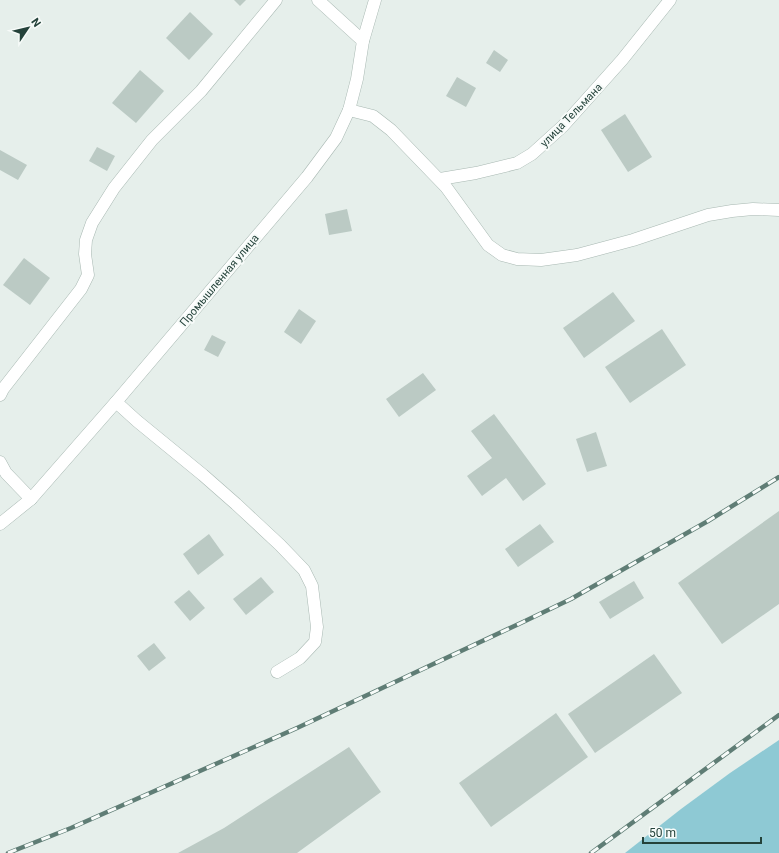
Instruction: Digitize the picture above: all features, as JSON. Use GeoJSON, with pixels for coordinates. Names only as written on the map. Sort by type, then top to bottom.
{"type":"FeatureCollection","features":[{"type":"Feature","properties":{"kind":"street"},"geometry":{"type":"LineString","coordinates":[[0,395],[3,389],[81,289],[88,275],[85,254],[86,240],[92,223],[114,188],[152,140],[201,91],[276,0]]}},
{"type":"Feature","properties":{"kind":"street"},"geometry":{"type":"LineString","coordinates":[[318,0],[363,41]]}},
{"type":"Feature","properties":{"kind":"street","name":"Промышленная улица"},"geometry":{"type":"LineString","coordinates":[[0,524],[31,499],[116,402],[308,177],[336,138],[349,110],[357,79],[363,41],[375,0]]}},
{"type":"Feature","properties":{"kind":"street","name":"улица Тельмана"},"geometry":{"type":"LineString","coordinates":[[440,179],[476,173],[517,163],[532,154],[563,126],[622,60],[670,0]]}},
{"type":"Feature","properties":{"kind":"street"},"geometry":{"type":"LineString","coordinates":[[349,110],[373,116],[391,130],[440,179],[488,246],[502,254],[517,259],[541,260],[577,255],[634,240],[708,215],[753,209],[779,210]]}},
{"type":"Feature","properties":{"kind":"street"},"geometry":{"type":"LineString","coordinates":[[116,402],[236,504],[280,545],[304,570],[312,586],[317,627],[314,642],[300,658],[277,672]]}},
{"type":"Feature","properties":{"kind":"street"},"geometry":{"type":"LineString","coordinates":[[0,462],[6,473],[31,499]]}},
{"type":"Feature","properties":{"kind":"water"},"geometry":{"type":"Polygon","coordinates":[[[779,740],[779,853],[625,853],[730,773],[779,740]]]}},
{"type":"Feature","properties":{"kind":"building"},"geometry":{"type":"Polygon","coordinates":[[[234,0],[246,0],[240,6],[234,0]]]}},
{"type":"Feature","properties":{"kind":"building"},"geometry":{"type":"Polygon","coordinates":[[[190,12],[213,34],[189,60],[166,38],[190,12]]]}},
{"type":"Feature","properties":{"kind":"building"},"geometry":{"type":"Polygon","coordinates":[[[494,50],[508,60],[500,72],[486,63],[494,50]]]}},
{"type":"Feature","properties":{"kind":"building"},"geometry":{"type":"Polygon","coordinates":[[[140,70],[164,91],[136,123],[112,103],[140,70]]]}},
{"type":"Feature","properties":{"kind":"building"},"geometry":{"type":"Polygon","coordinates":[[[457,77],[476,88],[466,107],[446,96],[457,77]]]}},
{"type":"Feature","properties":{"kind":"building"},"geometry":{"type":"Polygon","coordinates":[[[625,114],[652,157],[628,172],[601,130],[625,114]]]}},
{"type":"Feature","properties":{"kind":"building"},"geometry":{"type":"Polygon","coordinates":[[[97,147],[115,156],[107,171],[89,161],[97,147]]]}},
{"type":"Feature","properties":{"kind":"building"},"geometry":{"type":"Polygon","coordinates":[[[0,150],[27,165],[18,180],[0,170],[0,150]]]}},
{"type":"Feature","properties":{"kind":"building"},"geometry":{"type":"Polygon","coordinates":[[[347,209],[352,231],[329,235],[325,214],[347,209]]]}},
{"type":"Feature","properties":{"kind":"building"},"geometry":{"type":"Polygon","coordinates":[[[24,258],[50,278],[30,305],[3,285],[24,258]]]}},
{"type":"Feature","properties":{"kind":"building"},"geometry":{"type":"Polygon","coordinates":[[[613,292],[635,321],[584,358],[563,328],[613,292]]]}},
{"type":"Feature","properties":{"kind":"building"},"geometry":{"type":"Polygon","coordinates":[[[299,309],[316,321],[301,344],[284,332],[299,309]]]}},
{"type":"Feature","properties":{"kind":"building"},"geometry":{"type":"Polygon","coordinates":[[[662,329],[686,365],[630,403],[605,367],[662,329]]]}},
{"type":"Feature","properties":{"kind":"building"},"geometry":{"type":"Polygon","coordinates":[[[212,335],[226,342],[218,357],[204,350],[212,335]]]}},
{"type":"Feature","properties":{"kind":"building"},"geometry":{"type":"Polygon","coordinates":[[[423,373],[436,390],[399,417],[386,399],[423,373]]]}},
{"type":"Feature","properties":{"kind":"building"},"geometry":{"type":"Polygon","coordinates":[[[494,414],[546,484],[523,501],[506,478],[482,496],[467,476],[492,458],[471,431],[494,414]]]}},
{"type":"Feature","properties":{"kind":"building"},"geometry":{"type":"Polygon","coordinates":[[[596,432],[607,466],[587,472],[576,439],[596,432]]]}},
{"type":"Feature","properties":{"kind":"building"},"geometry":{"type":"Polygon","coordinates":[[[779,511],[779,604],[722,644],[678,583],[779,511]]]}},
{"type":"Feature","properties":{"kind":"building"},"geometry":{"type":"Polygon","coordinates":[[[540,524],[554,542],[518,567],[505,549],[540,524]]]}},
{"type":"Feature","properties":{"kind":"building"},"geometry":{"type":"Polygon","coordinates":[[[209,534],[224,555],[198,575],[183,554],[209,534]]]}},
{"type":"Feature","properties":{"kind":"building"},"geometry":{"type":"Polygon","coordinates":[[[261,577],[274,592],[246,615],[233,599],[261,577]]]}},
{"type":"Feature","properties":{"kind":"building"},"geometry":{"type":"Polygon","coordinates":[[[634,581],[644,598],[610,619],[599,602],[634,581]]]}},
{"type":"Feature","properties":{"kind":"building"},"geometry":{"type":"Polygon","coordinates":[[[189,590],[205,608],[190,621],[174,602],[189,590]]]}},
{"type":"Feature","properties":{"kind":"building"},"geometry":{"type":"Polygon","coordinates":[[[154,643],[166,658],[149,671],[137,656],[154,643]]]}},
{"type":"Feature","properties":{"kind":"building"},"geometry":{"type":"Polygon","coordinates":[[[654,654],[682,693],[595,753],[568,714],[654,654]]]}},
{"type":"Feature","properties":{"kind":"building"},"geometry":{"type":"Polygon","coordinates":[[[556,713],[588,757],[491,827],[459,783],[556,713]]]}},
{"type":"Feature","properties":{"kind":"building"},"geometry":{"type":"Polygon","coordinates":[[[349,747],[381,792],[297,853],[178,853],[224,828],[349,747]]]}},
{"type":"Feature","properties":{"kind":"railway"},"geometry":{"type":"LineString","coordinates":[[8,853],[71,828],[297,728],[571,599],[708,521],[779,477]]}},
{"type":"Feature","properties":{"kind":"railway"},"geometry":{"type":"LineString","coordinates":[[591,853],[779,715]]}}]}
